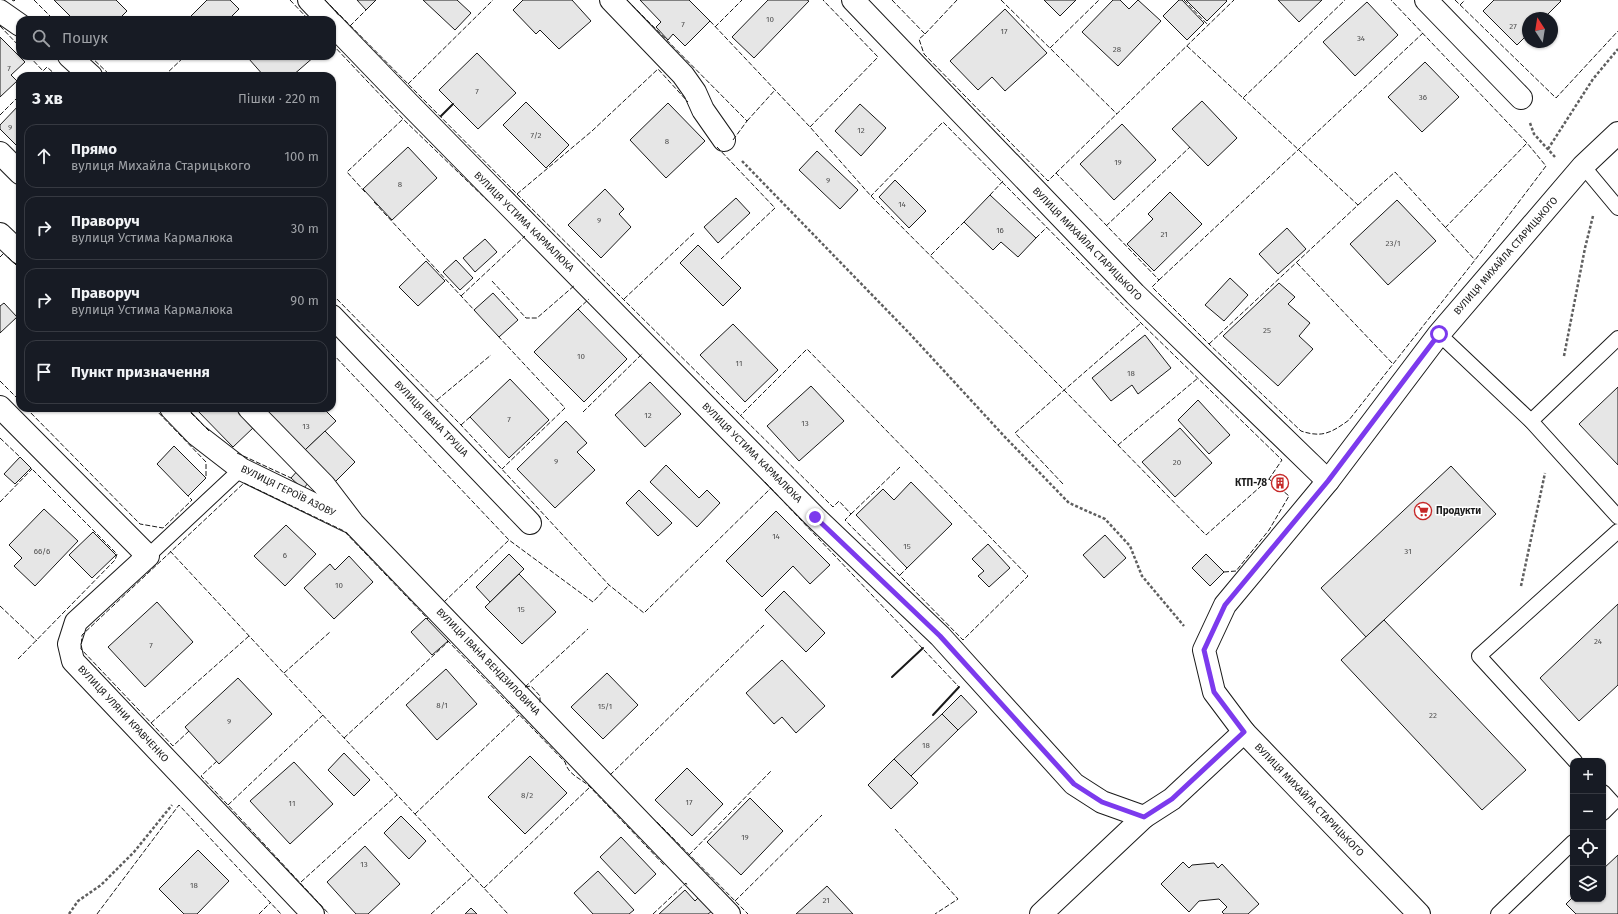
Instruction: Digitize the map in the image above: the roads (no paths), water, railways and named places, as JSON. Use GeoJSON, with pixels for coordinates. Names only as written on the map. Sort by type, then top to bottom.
{"type":"FeatureCollection","features":[{"type":"Feature","properties":{"kind":"street"},"geometry":{"type":"LineString","coordinates":[[309,0],[324,16]]}},
{"type":"Feature","properties":{"kind":"street"},"geometry":{"type":"LineString","coordinates":[[611,0],[683,74],[695,92],[703,110],[724,140]]}},
{"type":"Feature","properties":{"kind":"street","name":"ВУЛИЦЯ МИХАЙЛА СТАРИЦЬКОГО"},"geometry":{"type":"LineString","coordinates":[[853,0],[1135,294],[1328,481]]}},
{"type":"Feature","properties":{"kind":"street"},"geometry":{"type":"LineString","coordinates":[[1426,0],[1521,98]]}},
{"type":"Feature","properties":{"kind":"street"},"geometry":{"type":"LineString","coordinates":[[0,11],[16,22]]}},
{"type":"Feature","properties":{"kind":"street","name":"ВУЛИЦЯ УСТИМА КАРМАЛЮКА"},"geometry":{"type":"LineString","coordinates":[[336,28],[815,517],[940,636],[1074,784],[1102,802],[1144,817]]}},
{"type":"Feature","properties":{"kind":"street"},"geometry":{"type":"LineString","coordinates":[[73,60],[87,72]]}},
{"type":"Feature","properties":{"kind":"street","name":"ВУЛИЦЯ МИХАЙЛА СТАРИЦЬКОГО"},"geometry":{"type":"LineString","coordinates":[[1419,914],[1244,732],[1214,692],[1204,650],[1225,605],[1328,481],[1439,334],[1578,171],[1618,133]]}},
{"type":"Feature","properties":{"kind":"street"},"geometry":{"type":"LineString","coordinates":[[0,153],[16,169]]}},
{"type":"Feature","properties":{"kind":"street"},"geometry":{"type":"LineString","coordinates":[[0,234],[16,249]]}},
{"type":"Feature","properties":{"kind":"street","name":"ВУЛИЦЯ ІВАНА ТРУША"},"geometry":{"type":"LineString","coordinates":[[336,320],[530,523]]}},
{"type":"Feature","properties":{"kind":"street"},"geometry":{"type":"LineString","coordinates":[[0,407],[148,556]]}},
{"type":"Feature","properties":{"kind":"street","name":"ВУЛИЦЯ ГЕРОЇВ АЗОВУ"},"geometry":{"type":"LineString","coordinates":[[175,412],[197,434],[241,469],[353,523]]}},
{"type":"Feature","properties":{"kind":"street","name":"ВУЛИЦЯ ІВАНА ВЕНДЗИЛОВИЧА"},"geometry":{"type":"LineString","coordinates":[[254,412],[324,485],[353,523],[729,914]]}},
{"type":"Feature","properties":{"kind":"street","name":"ВУЛИЦЯ УЛЯНИ КРАВЧЕНКО"},"geometry":{"type":"LineString","coordinates":[[148,556],[76,622],[69,644],[73,661],[313,914]]}},
{"type":"Feature","properties":{"kind":"street"},"geometry":{"type":"LineString","coordinates":[[1041,914],[1144,817],[1172,799],[1244,732]]}},
{"type":"Feature","properties":{"kind":"lane"},"geometry":{"type":"LineString","coordinates":[[1578,171],[1618,208]]}},
{"type":"Feature","properties":{"kind":"lane"},"geometry":{"type":"LineString","coordinates":[[1439,334],[1531,421],[1618,517]]}},
{"type":"Feature","properties":{"kind":"lane"},"geometry":{"type":"LineString","coordinates":[[1531,421],[1618,338]]}},
{"type":"Feature","properties":{"kind":"lane"},"geometry":{"type":"LineString","coordinates":[[148,556],[241,469]]}},
{"type":"Feature","properties":{"kind":"lane"},"geometry":{"type":"LineString","coordinates":[[1572,758],[1479,656],[1618,531]]}},
{"type":"Feature","properties":{"kind":"lane"},"geometry":{"type":"LineString","coordinates":[[1604,794],[1611,805]]}},
{"type":"Feature","properties":{"kind":"lane"},"geometry":{"type":"LineString","coordinates":[[1498,914],[1570,845]]}},
{"type":"Feature","properties":{"kind":"place","name":"КТП-78"},"geometry":{"type":"Point","coordinates":[1280,483]}},
{"type":"Feature","properties":{"kind":"place","name":"Продукти"},"geometry":{"type":"Point","coordinates":[1423,511]}}]}
